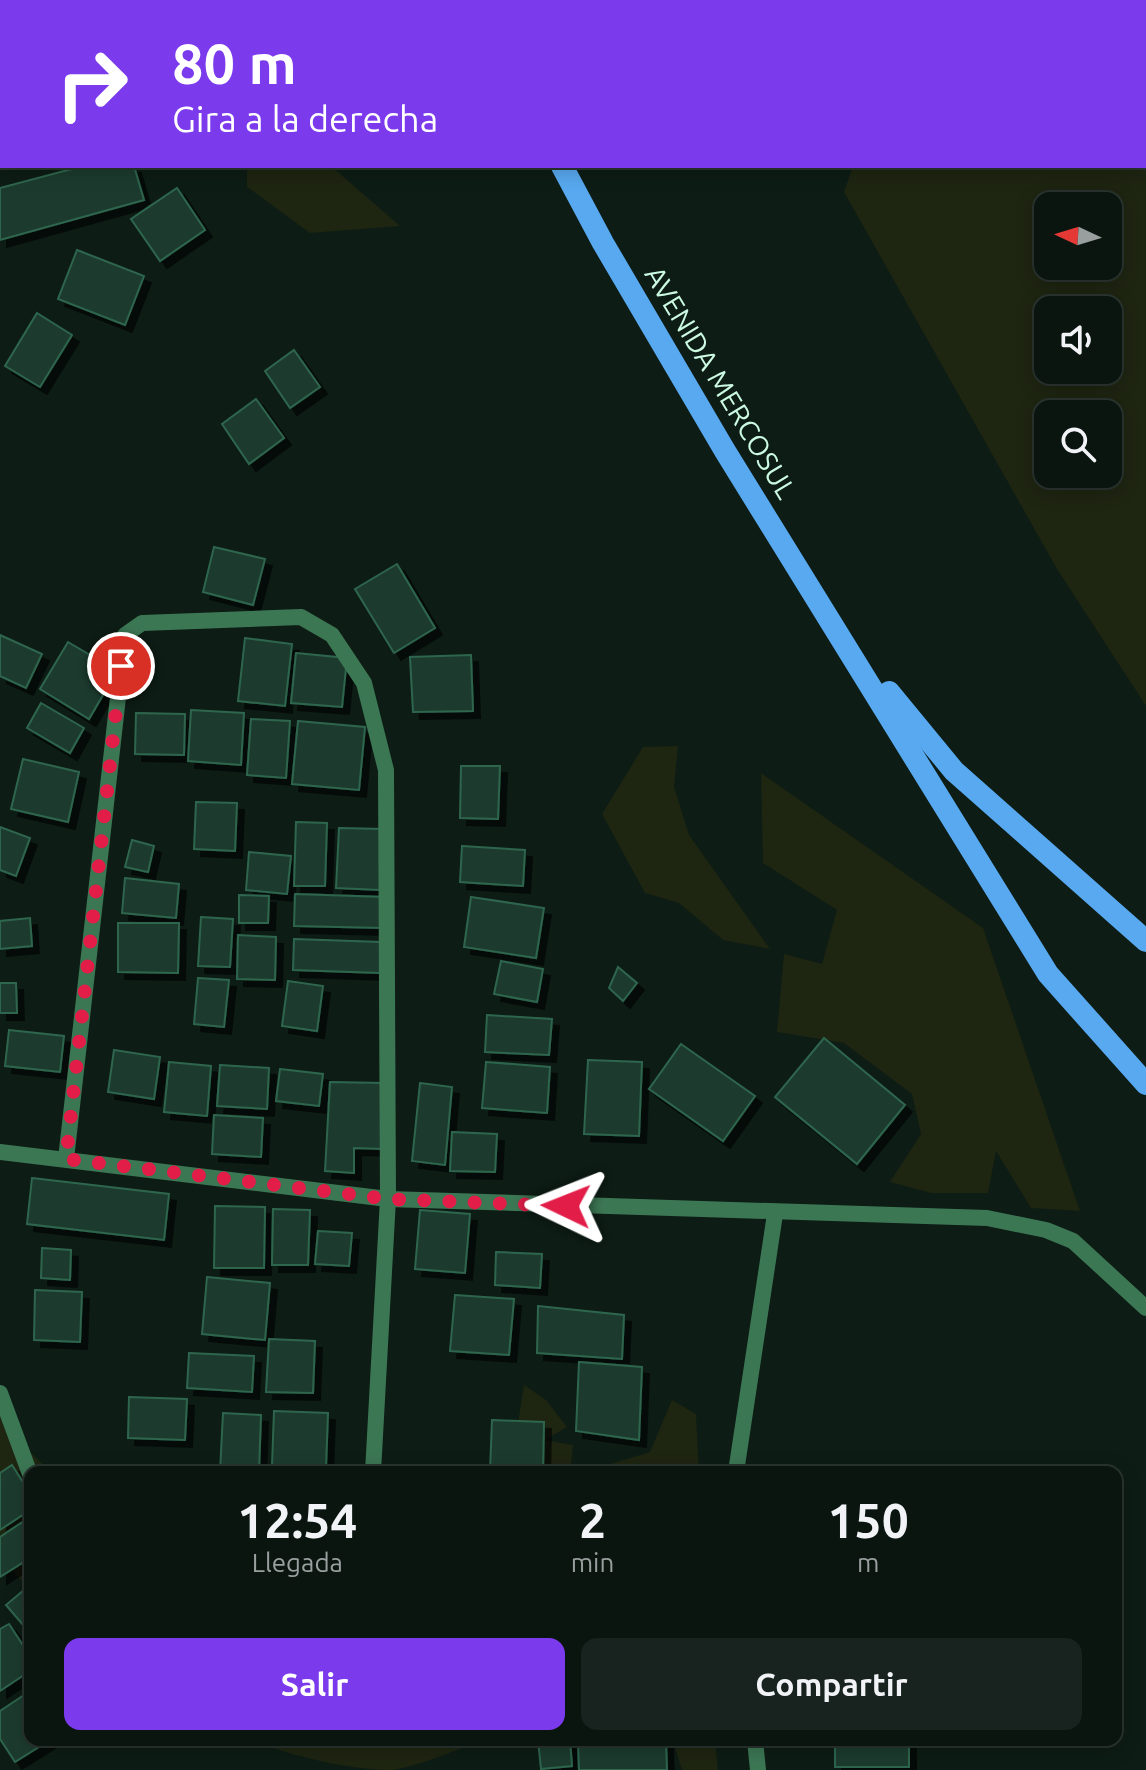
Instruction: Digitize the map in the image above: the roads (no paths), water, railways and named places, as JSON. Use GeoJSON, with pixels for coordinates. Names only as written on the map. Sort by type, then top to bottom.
{"type":"FeatureCollection","features":[{"type":"Feature","properties":{"kind":"highway","name":"AVENIDA MERCOSUL"},"geometry":{"type":"LineString","coordinates":[[563,168],[603,243],[725,451],[836,626]]}},
{"type":"Feature","properties":{"kind":"highway"},"geometry":{"type":"LineString","coordinates":[[836,626],[954,771],[1146,941]]}},
{"type":"Feature","properties":{"kind":"highway"},"geometry":{"type":"LineString","coordinates":[[836,626],[1048,974],[1146,1084]]}},
{"type":"Feature","properties":{"kind":"street"},"geometry":{"type":"LineString","coordinates":[[66,1159],[125,635],[142,623],[301,617],[332,635],[364,683],[386,770],[388,1199],[373,1466]]}},
{"type":"Feature","properties":{"kind":"street"},"geometry":{"type":"LineString","coordinates":[[0,1152],[388,1199],[775,1214],[987,1218],[1046,1230],[1073,1241],[1146,1308]]}},
{"type":"Feature","properties":{"kind":"street"},"geometry":{"type":"LineString","coordinates":[[737,1466],[775,1214]]}},
{"type":"Feature","properties":{"kind":"street"},"geometry":{"type":"LineString","coordinates":[[0,1393],[27,1466]]}},
{"type":"Feature","properties":{"kind":"street"},"geometry":{"type":"LineString","coordinates":[[756,1746],[758,1770]]}}]}
